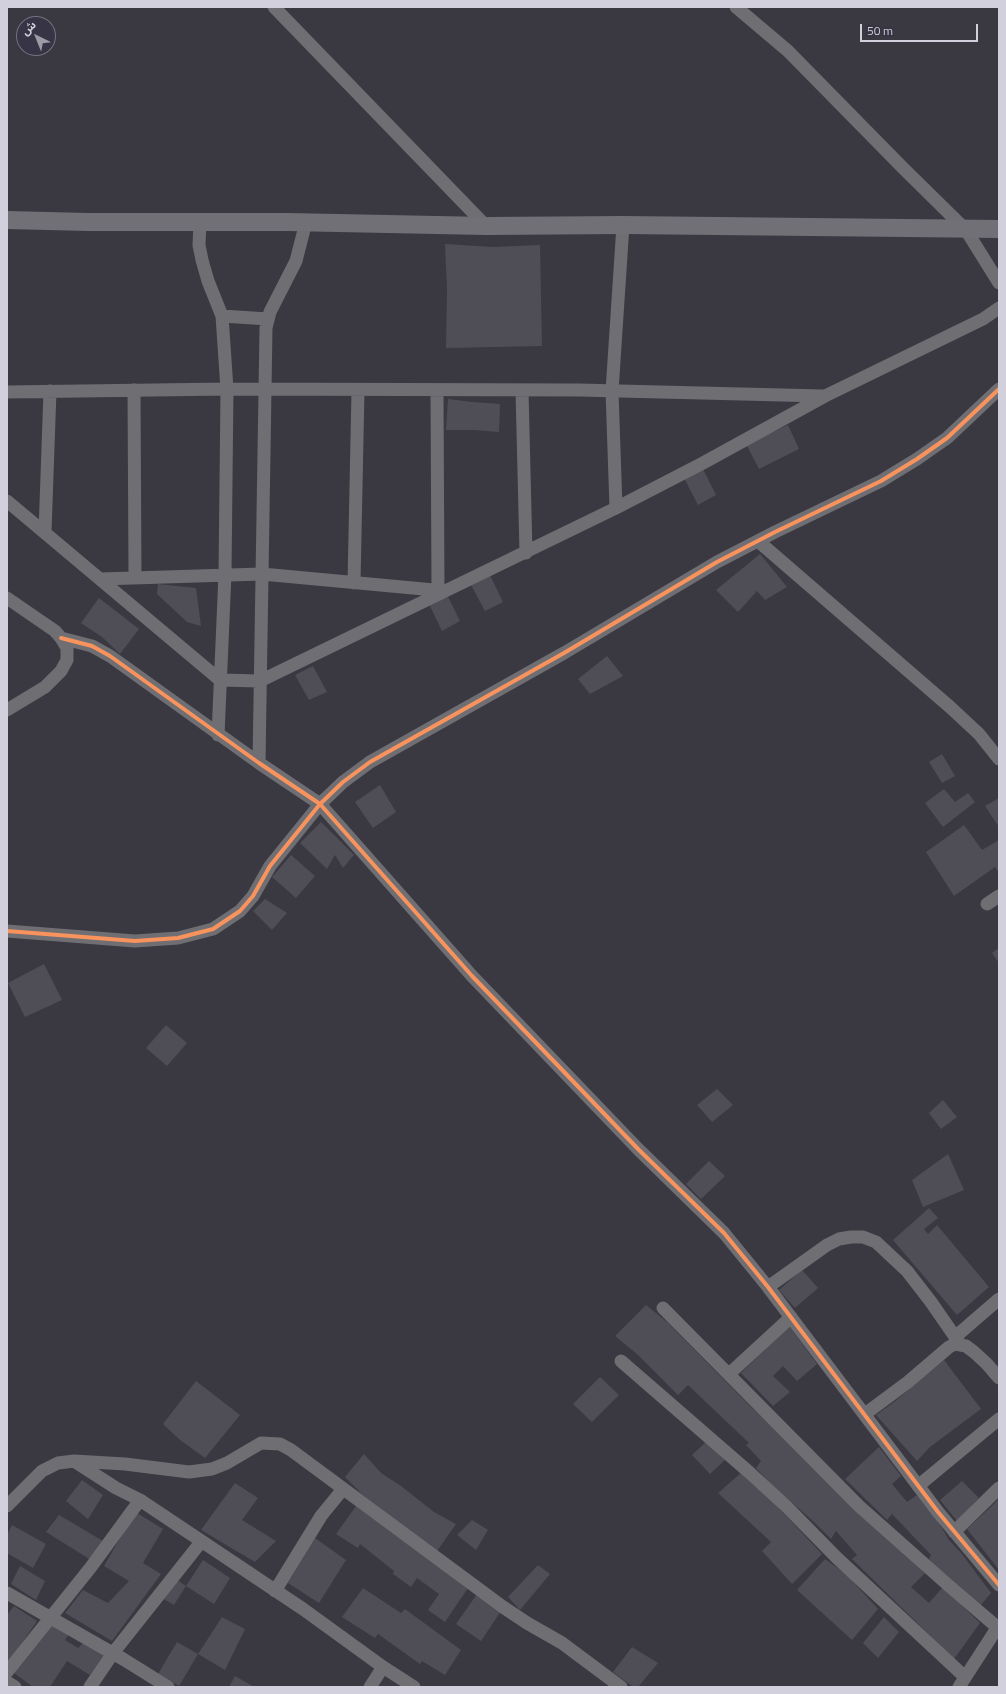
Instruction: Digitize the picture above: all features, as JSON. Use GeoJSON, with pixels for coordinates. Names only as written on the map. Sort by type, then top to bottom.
{"type":"FeatureCollection","features":[{"type":"Feature","properties":{"kind":"main road"},"geometry":{"type":"LineString","coordinates":[[7,220],[88,222],[306,222],[486,226],[623,225],[966,230],[999,229]]}},
{"type":"Feature","properties":{"kind":"street"},"geometry":{"type":"LineString","coordinates":[[274,7],[486,226]]}},
{"type":"Feature","properties":{"kind":"street"},"geometry":{"type":"LineString","coordinates":[[736,7],[788,51],[966,230],[999,284]]}},
{"type":"Feature","properties":{"kind":"street"},"geometry":{"type":"LineString","coordinates":[[200,222],[199,245],[202,260],[208,281],[222,316],[227,389],[224,574],[218,734]]}},
{"type":"Feature","properties":{"kind":"street"},"geometry":{"type":"LineString","coordinates":[[259,763],[266,328],[270,312],[296,261],[306,222]]}},
{"type":"Feature","properties":{"kind":"street"},"geometry":{"type":"LineString","coordinates":[[616,508],[612,391],[623,225]]}},
{"type":"Feature","properties":{"kind":"street"},"geometry":{"type":"LineString","coordinates":[[7,500],[220,680],[260,681],[442,591],[616,508],[703,463],[825,396],[946,338],[983,319],[999,308]]}},
{"type":"Feature","properties":{"kind":"street"},"geometry":{"type":"LineString","coordinates":[[222,316],[268,319]]}},
{"type":"Feature","properties":{"kind":"street"},"geometry":{"type":"LineString","coordinates":[[7,931],[135,941],[178,938],[213,929],[240,911],[253,896],[270,866],[320,804],[344,782],[370,762],[564,653],[704,570],[758,540],[881,481],[917,459],[947,438],[999,388]]}},
{"type":"Feature","properties":{"kind":"street"},"geometry":{"type":"LineString","coordinates":[[7,392],[227,389],[522,390],[825,396]]}},
{"type":"Feature","properties":{"kind":"street"},"geometry":{"type":"LineString","coordinates":[[134,390],[135,577]]}},
{"type":"Feature","properties":{"kind":"street"},"geometry":{"type":"LineString","coordinates":[[354,583],[358,390]]}},
{"type":"Feature","properties":{"kind":"street"},"geometry":{"type":"LineString","coordinates":[[437,390],[442,591]]}},
{"type":"Feature","properties":{"kind":"street"},"geometry":{"type":"LineString","coordinates":[[522,390],[526,552]]}},
{"type":"Feature","properties":{"kind":"street"},"geometry":{"type":"LineString","coordinates":[[45,532],[50,391]]}},
{"type":"Feature","properties":{"kind":"street"},"geometry":{"type":"LineString","coordinates":[[758,540],[967,723],[979,734],[999,759]]}},
{"type":"Feature","properties":{"kind":"street"},"geometry":{"type":"LineString","coordinates":[[100,579],[262,574],[442,591]]}},
{"type":"Feature","properties":{"kind":"street"},"geometry":{"type":"LineString","coordinates":[[7,598],[55,631],[62,638],[67,648],[67,660],[61,671],[45,687],[7,710]]}},
{"type":"Feature","properties":{"kind":"street"},"geometry":{"type":"LineString","coordinates":[[62,638],[92,646],[110,656],[259,763],[320,804],[472,976],[638,1149],[724,1233],[768,1287],[918,1486],[954,1532],[999,1585]]}},
{"type":"Feature","properties":{"kind":"street"},"geometry":{"type":"LineString","coordinates":[[987,904],[999,896]]}},
{"type":"Feature","properties":{"kind":"street"},"geometry":{"type":"LineString","coordinates":[[768,1287],[827,1245],[839,1239],[863,1237],[876,1242],[907,1271],[958,1340],[987,1364],[999,1378]]}},
{"type":"Feature","properties":{"kind":"street"},"geometry":{"type":"LineString","coordinates":[[865,1414],[908,1382],[958,1340],[999,1299]]}},
{"type":"Feature","properties":{"kind":"street"},"geometry":{"type":"LineString","coordinates":[[621,1361],[786,1506],[962,1682],[998,1626],[948,1585],[860,1506],[663,1308]]}},
{"type":"Feature","properties":{"kind":"street"},"geometry":{"type":"LineString","coordinates":[[729,1374],[791,1317]]}},
{"type":"Feature","properties":{"kind":"street"},"geometry":{"type":"LineString","coordinates":[[918,1486],[999,1419]]}},
{"type":"Feature","properties":{"kind":"street"},"geometry":{"type":"LineString","coordinates":[[7,1506],[42,1471],[58,1463],[74,1461],[125,1464],[189,1472],[212,1469],[227,1463],[261,1442],[280,1444],[291,1450],[504,1607],[527,1623],[562,1643],[621,1687]]}},
{"type":"Feature","properties":{"kind":"street"},"geometry":{"type":"LineString","coordinates":[[74,1461],[116,1488],[140,1500],[275,1590],[383,1667],[414,1687]]}},
{"type":"Feature","properties":{"kind":"street"},"geometry":{"type":"LineString","coordinates":[[954,1532],[999,1488]]}},
{"type":"Feature","properties":{"kind":"street"},"geometry":{"type":"LineString","coordinates":[[275,1590],[321,1516],[343,1489]]}},
{"type":"Feature","properties":{"kind":"street"},"geometry":{"type":"LineString","coordinates":[[7,1672],[91,1567],[140,1500]]}},
{"type":"Feature","properties":{"kind":"street"},"geometry":{"type":"LineString","coordinates":[[90,1687],[113,1654],[202,1542]]}},
{"type":"Feature","properties":{"kind":"street"},"geometry":{"type":"LineString","coordinates":[[7,1593],[168,1687]]}},
{"type":"Feature","properties":{"kind":"street"},"geometry":{"type":"LineString","coordinates":[[370,1687],[383,1667]]}},
{"type":"Feature","properties":{"kind":"street"},"geometry":{"type":"LineString","coordinates":[[7,1682],[15,1687]]}},
{"type":"Feature","properties":{"kind":"building"},"geometry":{"type":"Polygon","coordinates":[[[445,244],[493,247],[540,245],[542,346],[446,348],[447,289],[445,244]]]}},
{"type":"Feature","properties":{"kind":"building"},"geometry":{"type":"Polygon","coordinates":[[[448,399],[500,404],[499,432],[446,430],[448,399]]]}},
{"type":"Feature","properties":{"kind":"building"},"geometry":{"type":"Polygon","coordinates":[[[788,425],[799,449],[759,469],[746,444],[788,425]]]}},
{"type":"Feature","properties":{"kind":"building"},"geometry":{"type":"Polygon","coordinates":[[[703,469],[716,495],[698,505],[684,478],[703,469]]]}},
{"type":"Feature","properties":{"kind":"building"},"geometry":{"type":"Polygon","coordinates":[[[760,554],[787,587],[765,600],[757,591],[738,612],[716,590],[760,554]]]}},
{"type":"Feature","properties":{"kind":"building"},"geometry":{"type":"Polygon","coordinates":[[[490,575],[503,602],[485,611],[471,585],[490,575]]]}},
{"type":"Feature","properties":{"kind":"building"},"geometry":{"type":"Polygon","coordinates":[[[158,584],[196,588],[201,626],[187,622],[157,594],[158,584]]]}},
{"type":"Feature","properties":{"kind":"building"},"geometry":{"type":"Polygon","coordinates":[[[447,595],[460,621],[442,631],[429,604],[447,595]]]}},
{"type":"Feature","properties":{"kind":"building"},"geometry":{"type":"Polygon","coordinates":[[[99,598],[139,629],[120,654],[102,637],[81,623],[99,598]]]}},
{"type":"Feature","properties":{"kind":"building"},"geometry":{"type":"Polygon","coordinates":[[[607,656],[623,676],[590,694],[578,679],[607,656]]]}},
{"type":"Feature","properties":{"kind":"building"},"geometry":{"type":"Polygon","coordinates":[[[313,666],[327,692],[309,700],[295,675],[313,666]]]}},
{"type":"Feature","properties":{"kind":"building"},"geometry":{"type":"Polygon","coordinates":[[[942,754],[955,776],[942,783],[929,762],[942,754]]]}},
{"type":"Feature","properties":{"kind":"building"},"geometry":{"type":"Polygon","coordinates":[[[380,785],[396,812],[373,828],[355,802],[380,785]]]}},
{"type":"Feature","properties":{"kind":"building"},"geometry":{"type":"Polygon","coordinates":[[[944,789],[955,802],[968,793],[975,802],[943,827],[925,803],[944,789]]]}},
{"type":"Feature","properties":{"kind":"building"},"geometry":{"type":"Polygon","coordinates":[[[999,798],[999,827],[985,806],[999,798]]]}},
{"type":"Feature","properties":{"kind":"building"},"geometry":{"type":"Polygon","coordinates":[[[321,822],[354,855],[343,868],[335,855],[327,869],[300,843],[321,822]]]}},
{"type":"Feature","properties":{"kind":"building"},"geometry":{"type":"Polygon","coordinates":[[[964,825],[982,850],[999,840],[999,873],[995,867],[954,896],[926,852],[964,825]]]}},
{"type":"Feature","properties":{"kind":"building"},"geometry":{"type":"Polygon","coordinates":[[[291,855],[315,876],[296,898],[272,877],[291,855]]]}},
{"type":"Feature","properties":{"kind":"building"},"geometry":{"type":"Polygon","coordinates":[[[265,899],[287,913],[272,930],[253,911],[265,899]]]}},
{"type":"Feature","properties":{"kind":"building"},"geometry":{"type":"Polygon","coordinates":[[[999,948],[999,963],[992,953],[999,948]]]}},
{"type":"Feature","properties":{"kind":"building"},"geometry":{"type":"Polygon","coordinates":[[[44,964],[62,1000],[25,1017],[8,983],[44,964]]]}},
{"type":"Feature","properties":{"kind":"building"},"geometry":{"type":"Polygon","coordinates":[[[166,1025],[187,1043],[167,1066],[146,1048],[166,1025]]]}},
{"type":"Feature","properties":{"kind":"building"},"geometry":{"type":"Polygon","coordinates":[[[717,1089],[733,1105],[712,1122],[697,1105],[717,1089]]]}},
{"type":"Feature","properties":{"kind":"building"},"geometry":{"type":"Polygon","coordinates":[[[943,1100],[957,1117],[941,1129],[929,1113],[943,1100]]]}},
{"type":"Feature","properties":{"kind":"building"},"geometry":{"type":"Polygon","coordinates":[[[948,1154],[964,1190],[923,1207],[912,1180],[948,1154]]]}},
{"type":"Feature","properties":{"kind":"building"},"geometry":{"type":"Polygon","coordinates":[[[709,1161],[725,1176],[701,1199],[686,1184],[709,1161]]]}},
{"type":"Feature","properties":{"kind":"building"},"geometry":{"type":"Polygon","coordinates":[[[929,1208],[938,1218],[924,1229],[928,1234],[937,1225],[989,1287],[957,1315],[893,1240],[929,1208]]]}},
{"type":"Feature","properties":{"kind":"building"},"geometry":{"type":"Polygon","coordinates":[[[802,1270],[818,1288],[795,1308],[779,1290],[802,1270]]]}},
{"type":"Feature","properties":{"kind":"building"},"geometry":{"type":"Polygon","coordinates":[[[646,1305],[667,1322],[749,1405],[925,1573],[911,1587],[929,1603],[943,1587],[980,1623],[954,1659],[852,1559],[857,1555],[836,1531],[831,1539],[770,1483],[756,1468],[761,1461],[746,1445],[749,1443],[688,1385],[678,1395],[637,1354],[615,1336],[646,1305]]]}},
{"type":"Feature","properties":{"kind":"building"},"geometry":{"type":"Polygon","coordinates":[[[789,1326],[817,1364],[797,1381],[783,1366],[773,1376],[790,1392],[773,1406],[741,1373],[789,1326]]]}},
{"type":"Feature","properties":{"kind":"building"},"geometry":{"type":"Polygon","coordinates":[[[944,1360],[981,1409],[930,1447],[917,1461],[876,1415],[894,1402],[944,1360]]]}},
{"type":"Feature","properties":{"kind":"building"},"geometry":{"type":"Polygon","coordinates":[[[600,1377],[619,1395],[592,1422],[573,1404],[600,1377]]]}},
{"type":"Feature","properties":{"kind":"building"},"geometry":{"type":"Polygon","coordinates":[[[196,1381],[240,1415],[205,1458],[180,1440],[163,1424],[196,1381]]]}},
{"type":"Feature","properties":{"kind":"building"},"geometry":{"type":"Polygon","coordinates":[[[707,1441],[725,1460],[710,1474],[692,1455],[707,1441]]]}},
{"type":"Feature","properties":{"kind":"building"},"geometry":{"type":"Polygon","coordinates":[[[879,1447],[901,1476],[892,1484],[907,1502],[917,1495],[936,1518],[949,1540],[962,1554],[991,1593],[980,1606],[943,1574],[929,1559],[931,1555],[892,1514],[887,1520],[845,1479],[879,1447]]]}},
{"type":"Feature","properties":{"kind":"building"},"geometry":{"type":"Polygon","coordinates":[[[364,1454],[381,1473],[401,1486],[434,1512],[456,1524],[437,1551],[363,1495],[345,1477],[364,1454]]]}},
{"type":"Feature","properties":{"kind":"building"},"geometry":{"type":"Polygon","coordinates":[[[741,1473],[775,1504],[822,1554],[792,1584],[762,1551],[771,1542],[718,1493],[741,1473]]]}},
{"type":"Feature","properties":{"kind":"building"},"geometry":{"type":"Polygon","coordinates":[[[82,1480],[103,1495],[88,1519],[66,1501],[82,1480]]]}},
{"type":"Feature","properties":{"kind":"building"},"geometry":{"type":"Polygon","coordinates":[[[962,1481],[979,1498],[957,1521],[940,1500],[962,1481]]]}},
{"type":"Feature","properties":{"kind":"building"},"geometry":{"type":"Polygon","coordinates":[[[235,1483],[258,1498],[242,1520],[276,1541],[255,1562],[201,1530],[235,1483]]]}},
{"type":"Feature","properties":{"kind":"building"},"geometry":{"type":"Polygon","coordinates":[[[999,1499],[999,1570],[967,1529],[999,1499]]]}},
{"type":"Feature","properties":{"kind":"building"},"geometry":{"type":"Polygon","coordinates":[[[356,1506],[468,1588],[445,1622],[428,1610],[439,1594],[417,1578],[411,1587],[393,1574],[394,1571],[360,1544],[358,1548],[336,1534],[356,1506]]]}},
{"type":"Feature","properties":{"kind":"building"},"geometry":{"type":"Polygon","coordinates":[[[137,1513],[163,1529],[143,1563],[161,1574],[112,1641],[65,1613],[83,1590],[108,1603],[129,1581],[104,1566],[126,1528],[137,1513]]]}},
{"type":"Feature","properties":{"kind":"building"},"geometry":{"type":"Polygon","coordinates":[[[59,1515],[103,1541],[91,1560],[46,1532],[59,1515]]]}},
{"type":"Feature","properties":{"kind":"building"},"geometry":{"type":"Polygon","coordinates":[[[472,1520],[488,1530],[476,1550],[457,1535],[472,1520]]]}},
{"type":"Feature","properties":{"kind":"building"},"geometry":{"type":"Polygon","coordinates":[[[12,1525],[46,1544],[33,1568],[7,1553],[7,1535],[12,1525]]]}},
{"type":"Feature","properties":{"kind":"building"},"geometry":{"type":"Polygon","coordinates":[[[315,1538],[346,1560],[319,1603],[288,1583],[315,1538]]]}},
{"type":"Feature","properties":{"kind":"building"},"geometry":{"type":"Polygon","coordinates":[[[825,1559],[846,1574],[878,1609],[852,1640],[797,1590],[825,1559]]]}},
{"type":"Feature","properties":{"kind":"building"},"geometry":{"type":"Polygon","coordinates":[[[203,1560],[230,1578],[214,1604],[186,1586],[203,1560]]]}},
{"type":"Feature","properties":{"kind":"building"},"geometry":{"type":"Polygon","coordinates":[[[538,1565],[550,1574],[520,1610],[508,1597],[538,1565]]]}},
{"type":"Feature","properties":{"kind":"building"},"geometry":{"type":"Polygon","coordinates":[[[20,1566],[45,1581],[36,1600],[11,1584],[20,1566]]]}},
{"type":"Feature","properties":{"kind":"building"},"geometry":{"type":"Polygon","coordinates":[[[176,1579],[186,1586],[174,1605],[162,1598],[176,1579]]]}},
{"type":"Feature","properties":{"kind":"building"},"geometry":{"type":"Polygon","coordinates":[[[363,1588],[401,1613],[405,1609],[461,1650],[445,1675],[422,1661],[420,1664],[378,1634],[375,1638],[342,1617],[363,1588]]]}},
{"type":"Feature","properties":{"kind":"building"},"geometry":{"type":"Polygon","coordinates":[[[477,1594],[501,1611],[481,1641],[456,1624],[477,1594]]]}},
{"type":"Feature","properties":{"kind":"building"},"geometry":{"type":"Polygon","coordinates":[[[14,1606],[37,1621],[7,1665],[7,1615],[14,1606]]]}},
{"type":"Feature","properties":{"kind":"building"},"geometry":{"type":"Polygon","coordinates":[[[222,1617],[245,1629],[225,1670],[198,1654],[222,1617]]]}},
{"type":"Feature","properties":{"kind":"building"},"geometry":{"type":"Polygon","coordinates":[[[884,1617],[899,1632],[878,1658],[863,1643],[884,1617]]]}},
{"type":"Feature","properties":{"kind":"building"},"geometry":{"type":"Polygon","coordinates":[[[51,1624],[69,1634],[65,1640],[78,1648],[85,1641],[105,1653],[90,1675],[67,1661],[50,1687],[33,1687],[14,1673],[51,1624]]]}},
{"type":"Feature","properties":{"kind":"building"},"geometry":{"type":"Polygon","coordinates":[[[177,1642],[198,1654],[179,1686],[158,1674],[177,1642]]]}},
{"type":"Feature","properties":{"kind":"building"},"geometry":{"type":"Polygon","coordinates":[[[632,1647],[658,1663],[638,1687],[633,1687],[613,1672],[632,1647]]]}},
{"type":"Feature","properties":{"kind":"building"},"geometry":{"type":"Polygon","coordinates":[[[235,1676],[254,1687],[229,1687],[235,1676]]]}},
{"type":"Feature","properties":{"kind":"cycle path"},"geometry":{"type":"LineString","coordinates":[[7,931],[135,941],[178,938],[213,929],[240,911],[253,896],[270,866],[320,804],[343,782],[370,762],[564,653],[717,562],[775,532],[881,481],[917,459],[947,438],[999,389]]}},
{"type":"Feature","properties":{"kind":"cycle path"},"geometry":{"type":"LineString","coordinates":[[61,638],[92,646],[110,656],[259,763],[320,804],[472,976],[638,1149],[724,1233],[768,1287],[938,1512],[999,1585]]}}]}
